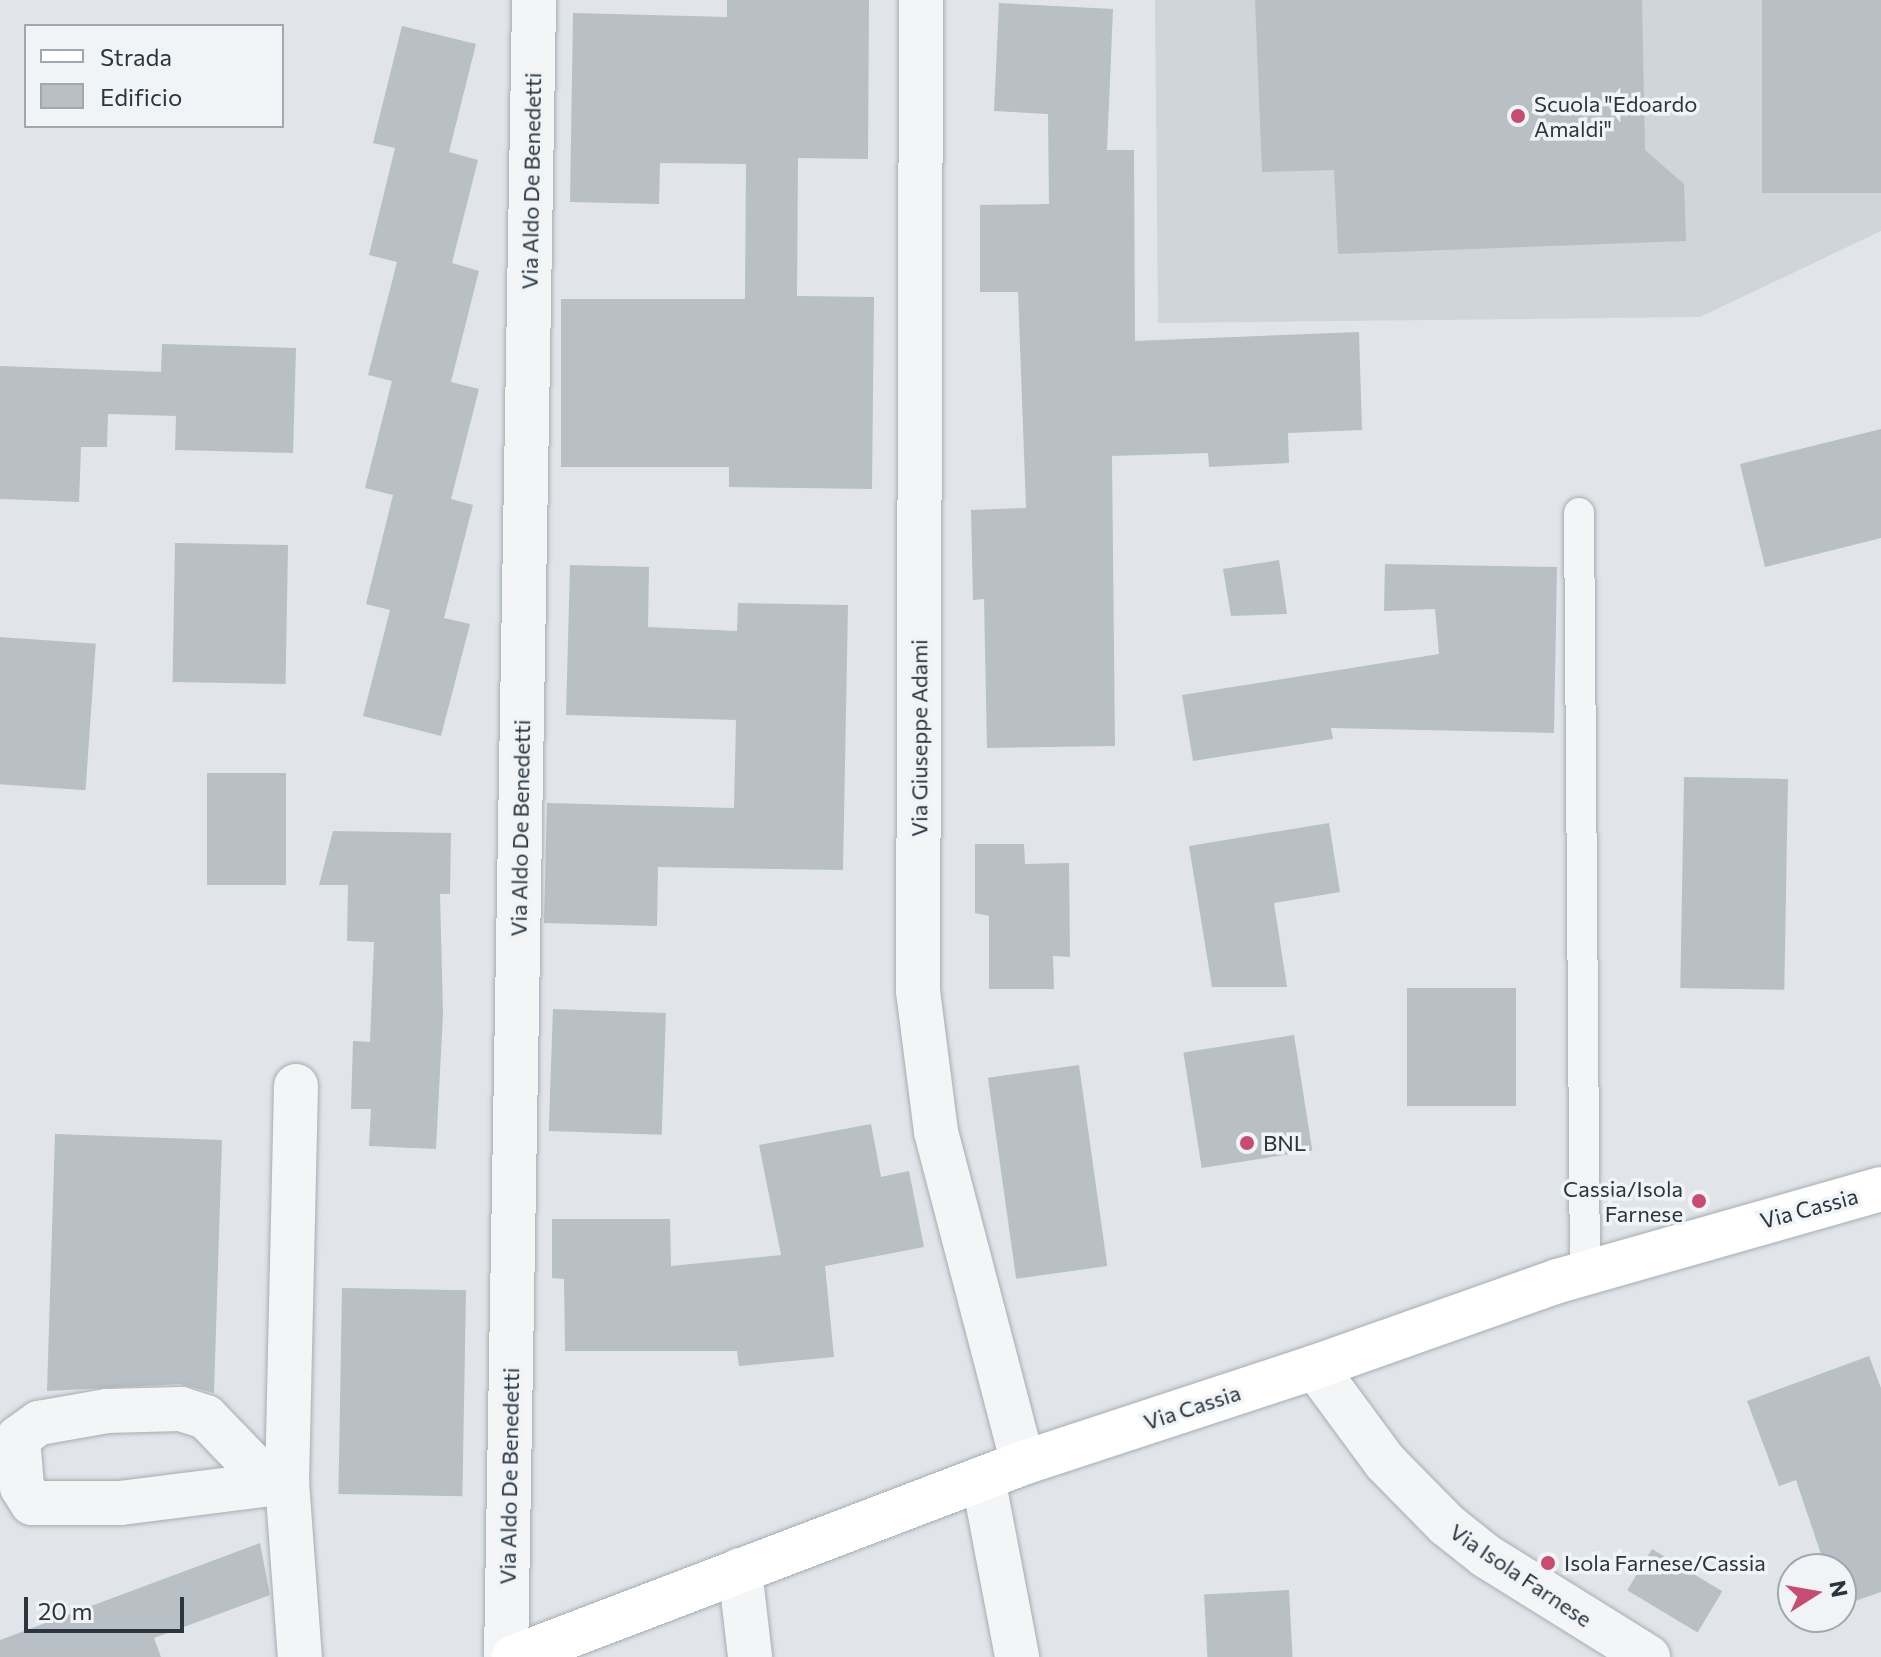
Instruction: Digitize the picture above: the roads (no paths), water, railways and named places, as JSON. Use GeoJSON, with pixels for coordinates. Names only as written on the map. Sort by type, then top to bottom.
{"type":"FeatureCollection","features":[{"type":"Feature","properties":{"kind":"main road","name":"Via Cassia"},"geometry":{"type":"LineString","coordinates":[[514,1657],[1023,1463],[1315,1367],[1585,1272],[1881,1189]]}},
{"type":"Feature","properties":{"kind":"street","name":"Via Aldo De Benedetti"},"geometry":{"type":"LineString","coordinates":[[506,1657],[534,0]]}},
{"type":"Feature","properties":{"kind":"street","name":"Via Giuseppe Adami"},"geometry":{"type":"LineString","coordinates":[[921,0],[918,991],[936,1132],[1023,1463]]}},
{"type":"Feature","properties":{"kind":"street"},"geometry":{"type":"LineString","coordinates":[[296,1086],[287,1482],[300,1657]]}},
{"type":"Feature","properties":{"kind":"street","name":"Via Isola Farnese"},"geometry":{"type":"LineString","coordinates":[[1315,1367],[1385,1462],[1447,1525],[1486,1556],[1648,1657]]}},
{"type":"Feature","properties":{"kind":"street"},"geometry":{"type":"LineString","coordinates":[[181,1409],[206,1417],[256,1469],[287,1482],[121,1503],[32,1503],[22,1487],[15,1453],[18,1438],[39,1423],[107,1411],[181,1409]]}},
{"type":"Feature","properties":{"kind":"street"},"geometry":{"type":"LineString","coordinates":[[983,1478],[1017,1657]]}},
{"type":"Feature","properties":{"kind":"street"},"geometry":{"type":"LineString","coordinates":[[740,1570],[750,1657]]}},
{"type":"Feature","properties":{"kind":"lane"},"geometry":{"type":"LineString","coordinates":[[1579,513],[1585,1272]]}},
{"type":"Feature","properties":{"kind":"place","name":"Scuola \"Edoardo Amaldi\""},"geometry":{"type":"Point","coordinates":[1518,116]}},
{"type":"Feature","properties":{"kind":"place","name":"BNL"},"geometry":{"type":"Point","coordinates":[1247,1143]}},
{"type":"Feature","properties":{"kind":"place","name":"Cassia/Isola Farnese"},"geometry":{"type":"Point","coordinates":[1699,1201]}},
{"type":"Feature","properties":{"kind":"place","name":"Isola Farnese/Cassia"},"geometry":{"type":"Point","coordinates":[1548,1563]}}]}
